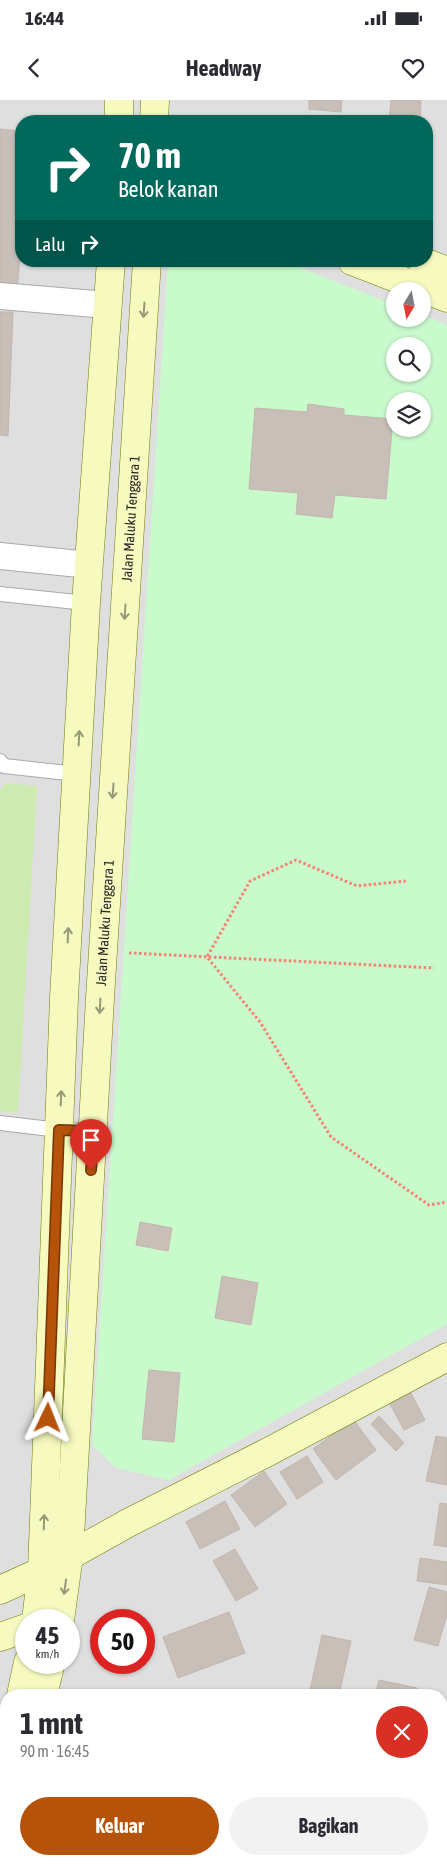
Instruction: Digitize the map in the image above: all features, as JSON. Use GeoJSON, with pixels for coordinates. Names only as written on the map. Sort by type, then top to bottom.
{"type":"FeatureCollection","features":[{"type":"Feature","properties":{"kind":"main road"},"geometry":{"type":"LineString","coordinates":[[119,100],[119,115]]}},
{"type":"Feature","properties":{"kind":"main road"},"geometry":{"type":"LineString","coordinates":[[154,115],[155,100]]}},
{"type":"Feature","properties":{"kind":"main road"},"geometry":{"type":"LineString","coordinates":[[433,265],[447,271]]}},
{"type":"Feature","properties":{"kind":"main road"},"geometry":{"type":"LineString","coordinates":[[51,1609],[42,1571],[64,998],[88,565],[110,267]]}},
{"type":"Feature","properties":{"kind":"main road","name":"Jalan Maluku Tenggara 1"},"geometry":{"type":"LineString","coordinates":[[56,1609],[69,1554],[103,952],[147,267]]}},
{"type":"Feature","properties":{"kind":"main road"},"geometry":{"type":"LineString","coordinates":[[367,267],[447,298]]}},
{"type":"Feature","properties":{"kind":"main road"},"geometry":{"type":"LineString","coordinates":[[0,1590],[42,1571],[69,1554],[447,1357]]}},
{"type":"Feature","properties":{"kind":"main road"},"geometry":{"type":"LineString","coordinates":[[0,1637],[15,1632]]}},
{"type":"Feature","properties":{"kind":"main road"},"geometry":{"type":"LineString","coordinates":[[22,1689],[25,1674]]}},
{"type":"Feature","properties":{"kind":"main road"},"geometry":{"type":"LineString","coordinates":[[44,1689],[47,1674]]}},
{"type":"Feature","properties":{"kind":"street"},"geometry":{"type":"LineString","coordinates":[[0,296],[107,305]]}},
{"type":"Feature","properties":{"kind":"street"},"geometry":{"type":"LineString","coordinates":[[0,556],[88,565]]}},
{"type":"Feature","properties":{"kind":"lane"},"geometry":{"type":"LineString","coordinates":[[0,594],[86,603]]}},
{"type":"Feature","properties":{"kind":"lane"},"geometry":{"type":"LineString","coordinates":[[1,766],[77,774]]}},
{"type":"Feature","properties":{"kind":"lane"},"geometry":{"type":"LineString","coordinates":[[0,1124],[59,1130],[94,1131]]}},
{"type":"Feature","properties":{"kind":"path"},"geometry":{"type":"LineString","coordinates":[[207,957],[250,881],[296,860],[357,886],[406,881]]}},
{"type":"Feature","properties":{"kind":"path"},"geometry":{"type":"LineString","coordinates":[[103,952],[434,968]]}},
{"type":"Feature","properties":{"kind":"path"},"geometry":{"type":"LineString","coordinates":[[207,957],[260,1022],[331,1137],[429,1205],[447,1202]]}},
{"type":"Feature","properties":{"kind":"shaded area"},"geometry":{"type":"Polygon","coordinates":[[[0,100],[447,100],[447,1689],[0,1689],[0,100]]]}},
{"type":"Feature","properties":{"kind":"green space"},"geometry":{"type":"Polygon","coordinates":[[[168,267],[298,267],[386,301],[386,328],[431,328],[431,318],[447,325],[447,1324],[169,1480],[116,1468],[92,1445],[168,267]]]}},
{"type":"Feature","properties":{"kind":"green space"},"geometry":{"type":"Polygon","coordinates":[[[6,783],[37,786],[18,1113],[0,1111],[0,791],[6,783]]]}},
{"type":"Feature","properties":{"kind":"building"},"geometry":{"type":"Polygon","coordinates":[[[309,100],[342,100],[341,112],[309,109],[309,100]]]}},
{"type":"Feature","properties":{"kind":"building"},"geometry":{"type":"Polygon","coordinates":[[[391,100],[421,100],[420,115],[390,115],[391,100]]]}},
{"type":"Feature","properties":{"kind":"building"},"geometry":{"type":"Polygon","coordinates":[[[0,129],[15,130],[15,267],[19,267],[17,291],[0,289],[0,129]]]}},
{"type":"Feature","properties":{"kind":"building"},"geometry":{"type":"Polygon","coordinates":[[[0,312],[13,312],[8,436],[0,435],[0,312]]]}},
{"type":"Feature","properties":{"kind":"building"},"geometry":{"type":"Polygon","coordinates":[[[308,404],[344,409],[344,415],[386,418],[386,437],[391,437],[386,499],[335,495],[332,518],[296,514],[298,493],[249,489],[255,408],[307,412],[308,404]]]}},
{"type":"Feature","properties":{"kind":"building"},"geometry":{"type":"Polygon","coordinates":[[[140,1222],[172,1228],[168,1251],[136,1245],[140,1222]]]}},
{"type":"Feature","properties":{"kind":"building"},"geometry":{"type":"Polygon","coordinates":[[[222,1276],[258,1283],[251,1325],[215,1318],[222,1276]]]}},
{"type":"Feature","properties":{"kind":"building"},"geometry":{"type":"Polygon","coordinates":[[[149,1370],[180,1373],[174,1442],[142,1439],[149,1370]]]}},
{"type":"Feature","properties":{"kind":"building"},"geometry":{"type":"Polygon","coordinates":[[[411,1393],[425,1420],[404,1430],[390,1404],[411,1393]]]}},
{"type":"Feature","properties":{"kind":"building"},"geometry":{"type":"Polygon","coordinates":[[[379,1416],[404,1443],[396,1451],[371,1424],[379,1416]]]}},
{"type":"Feature","properties":{"kind":"building"},"geometry":{"type":"Polygon","coordinates":[[[353,1419],[376,1450],[336,1480],[313,1449],[353,1419]]]}},
{"type":"Feature","properties":{"kind":"building"},"geometry":{"type":"Polygon","coordinates":[[[436,1436],[447,1438],[447,1485],[426,1481],[436,1436]]]}},
{"type":"Feature","properties":{"kind":"building"},"geometry":{"type":"Polygon","coordinates":[[[307,1456],[323,1482],[297,1499],[280,1472],[307,1456]]]}},
{"type":"Feature","properties":{"kind":"building"},"geometry":{"type":"Polygon","coordinates":[[[264,1471],[287,1504],[255,1527],[231,1495],[264,1471]]]}},
{"type":"Feature","properties":{"kind":"building"},"geometry":{"type":"Polygon","coordinates":[[[225,1501],[240,1529],[200,1549],[186,1522],[225,1501]]]}},
{"type":"Feature","properties":{"kind":"building"},"geometry":{"type":"Polygon","coordinates":[[[440,1503],[447,1504],[447,1547],[434,1545],[440,1503]]]}},
{"type":"Feature","properties":{"kind":"building"},"geometry":{"type":"Polygon","coordinates":[[[235,1549],[258,1589],[236,1601],[213,1561],[235,1549]]]}},
{"type":"Feature","properties":{"kind":"building"},"geometry":{"type":"Polygon","coordinates":[[[420,1558],[447,1562],[447,1585],[417,1581],[420,1558]]]}},
{"type":"Feature","properties":{"kind":"building"},"geometry":{"type":"Polygon","coordinates":[[[429,1587],[447,1592],[447,1614],[438,1646],[414,1640],[429,1587]]]}},
{"type":"Feature","properties":{"kind":"building"},"geometry":{"type":"Polygon","coordinates":[[[229,1612],[245,1653],[178,1678],[163,1637],[229,1612]]]}},
{"type":"Feature","properties":{"kind":"building"},"geometry":{"type":"Polygon","coordinates":[[[322,1635],[351,1641],[340,1689],[310,1689],[322,1635]]]}},
{"type":"Feature","properties":{"kind":"building"},"geometry":{"type":"Polygon","coordinates":[[[379,1680],[417,1688],[417,1689],[377,1689],[379,1680]]]}},
{"type":"Feature","properties":{"kind":"route"},"geometry":{"type":"LineString","coordinates":[[48,1418],[59,1130],[94,1131],[91,1170]]}}]}
